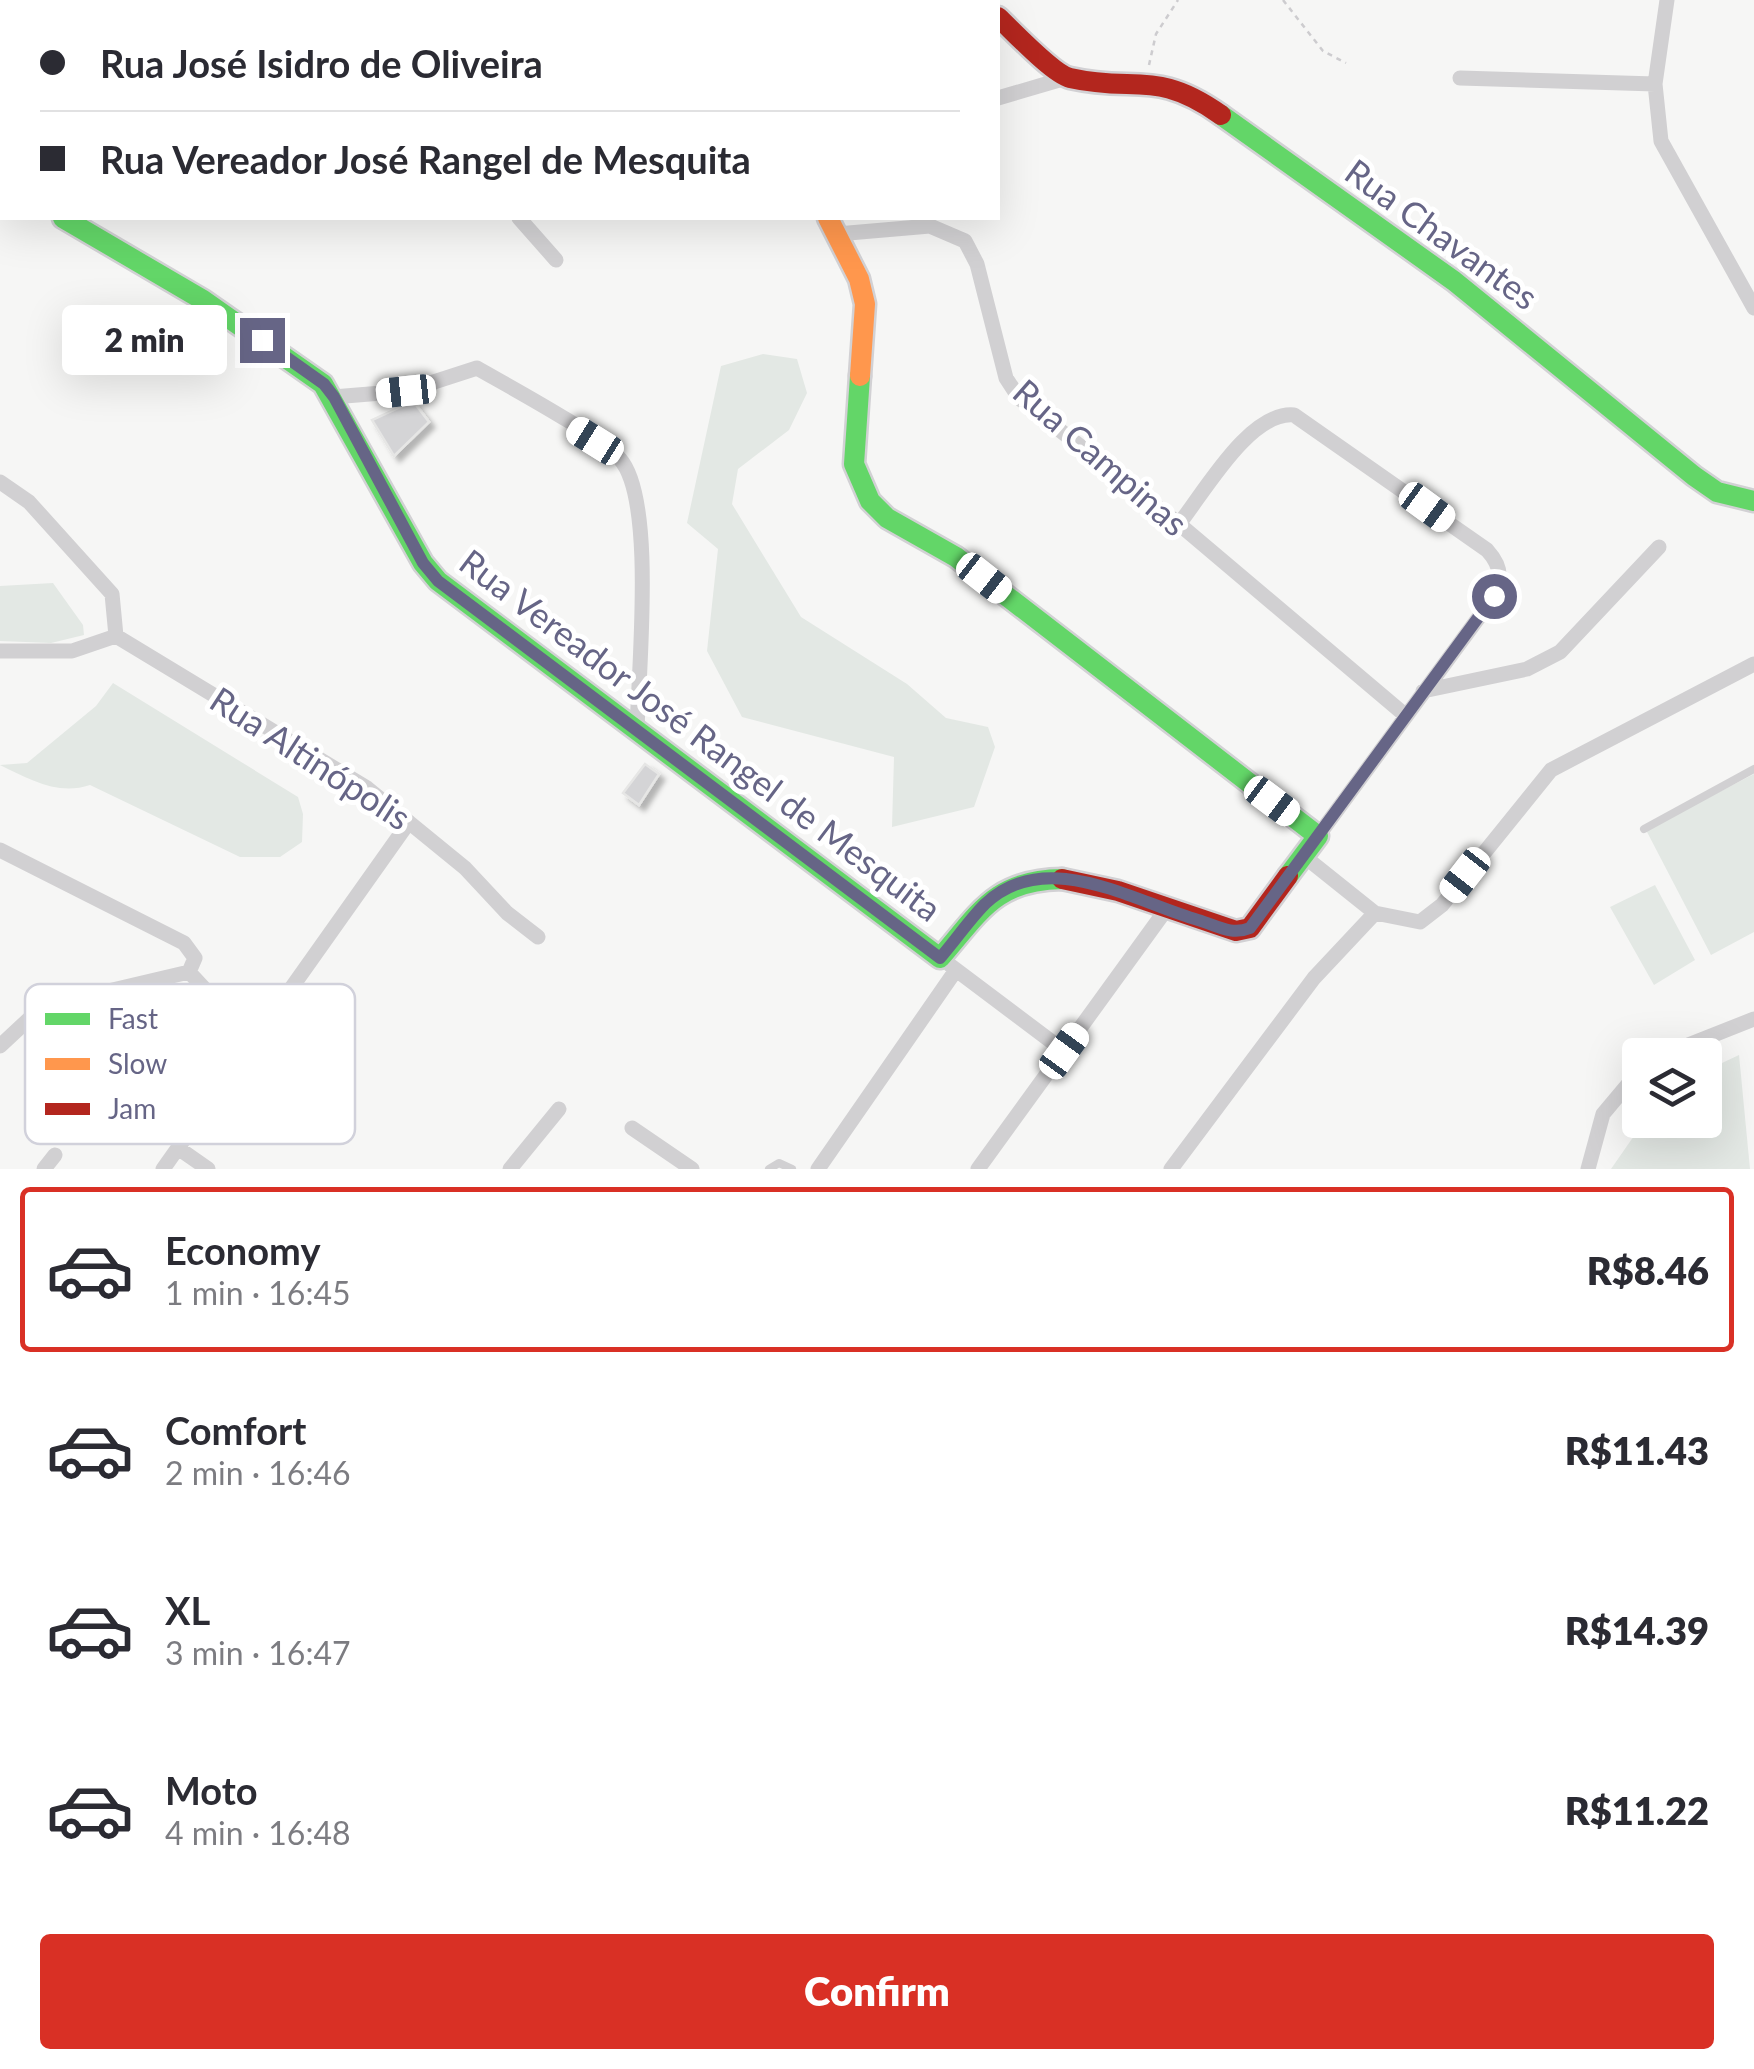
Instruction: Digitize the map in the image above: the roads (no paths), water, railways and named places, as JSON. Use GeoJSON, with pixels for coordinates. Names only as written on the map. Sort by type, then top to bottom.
{"type":"FeatureCollection","features":[{"type":"Feature","properties":{"kind":"street"},"geometry":{"type":"LineString","coordinates":[[1666,0],[1665,35],[1655,84],[1656,118],[1670,164],[1754,308]]}},
{"type":"Feature","properties":{"kind":"street"},"geometry":{"type":"LineString","coordinates":[[1000,19],[1066,78]]}},
{"type":"Feature","properties":{"kind":"street","name":"Rua Chavantes"},"geometry":{"type":"LineString","coordinates":[[1000,97],[1066,78],[1146,82],[1194,97],[1454,281],[1694,476],[1717,492],[1754,501]]}},
{"type":"Feature","properties":{"kind":"street"},"geometry":{"type":"LineString","coordinates":[[1460,78],[1655,84]]}},
{"type":"Feature","properties":{"kind":"street","name":"Rua Vereador José Rangel de Mesquita"},"geometry":{"type":"LineString","coordinates":[[66,220],[204,300],[302,368],[334,397],[423,563],[438,581],[1064,1051]]}},
{"type":"Feature","properties":{"kind":"street"},"geometry":{"type":"LineString","coordinates":[[521,220],[556,260]]}},
{"type":"Feature","properties":{"kind":"street"},"geometry":{"type":"LineString","coordinates":[[832,226],[866,304],[854,426],[854,464],[861,486],[887,518],[956,557],[1318,836]]}},
{"type":"Feature","properties":{"kind":"street","name":"Rua Campinas"},"geometry":{"type":"LineString","coordinates":[[832,226],[930,226],[964,241],[972,250],[1011,388],[1405,715]]}},
{"type":"Feature","properties":{"kind":"street"},"geometry":{"type":"LineString","coordinates":[[334,397],[406,391],[476,368],[618,455],[636,485],[640,521],[637,732]]}},
{"type":"Feature","properties":{"kind":"street"},"geometry":{"type":"LineString","coordinates":[[818,1169],[985,904],[1021,880],[1044,877],[1081,881],[1240,932],[1266,911],[1494,596],[1501,569],[1487,550],[1306,421],[1281,414],[1258,424],[1179,524]]}},
{"type":"Feature","properties":{"kind":"street"},"geometry":{"type":"LineString","coordinates":[[0,482],[29,502],[112,594],[116,636],[72,651],[0,651]]}},
{"type":"Feature","properties":{"kind":"street"},"geometry":{"type":"LineString","coordinates":[[1423,691],[1527,669],[1551,658],[1577,638],[1659,547]]}},
{"type":"Feature","properties":{"kind":"street","name":"Rua Altinópolis"},"geometry":{"type":"LineString","coordinates":[[116,636],[368,788],[466,868],[507,914],[538,936]]}},
{"type":"Feature","properties":{"kind":"street"},"geometry":{"type":"LineString","coordinates":[[1305,857],[1375,913],[1420,922],[1432,915],[1551,770],[1754,664]]}},
{"type":"Feature","properties":{"kind":"street"},"geometry":{"type":"LineString","coordinates":[[292,984],[409,822]]}},
{"type":"Feature","properties":{"kind":"street"},"geometry":{"type":"LineString","coordinates":[[0,850],[184,943],[195,958],[196,965],[189,972],[138,984]]}},
{"type":"Feature","properties":{"kind":"street"},"geometry":{"type":"LineString","coordinates":[[978,1169],[1165,911]]}},
{"type":"Feature","properties":{"kind":"street"},"geometry":{"type":"LineString","coordinates":[[1171,1169],[1314,978],[1375,913]]}},
{"type":"Feature","properties":{"kind":"street"},"geometry":{"type":"LineString","coordinates":[[189,972],[200,984]]}},
{"type":"Feature","properties":{"kind":"street"},"geometry":{"type":"LineString","coordinates":[[1706,1038],[1754,1019]]}},
{"type":"Feature","properties":{"kind":"street"},"geometry":{"type":"LineString","coordinates":[[0,1046],[25,1022]]}},
{"type":"Feature","properties":{"kind":"street"},"geometry":{"type":"LineString","coordinates":[[1588,1169],[1604,1114],[1622,1087]]}},
{"type":"Feature","properties":{"kind":"street"},"geometry":{"type":"LineString","coordinates":[[510,1169],[559,1109]]}},
{"type":"Feature","properties":{"kind":"street"},"geometry":{"type":"LineString","coordinates":[[632,1128],[668,1163],[692,1169]]}},
{"type":"Feature","properties":{"kind":"street"},"geometry":{"type":"LineString","coordinates":[[163,1169],[181,1144]]}},
{"type":"Feature","properties":{"kind":"street"},"geometry":{"type":"LineString","coordinates":[[178,1148],[208,1169]]}},
{"type":"Feature","properties":{"kind":"lane"},"geometry":{"type":"LineString","coordinates":[[1644,829],[1754,769]]}},
{"type":"Feature","properties":{"kind":"lane"},"geometry":{"type":"LineString","coordinates":[[769,1169],[779,1163],[792,1169]]}}]}
